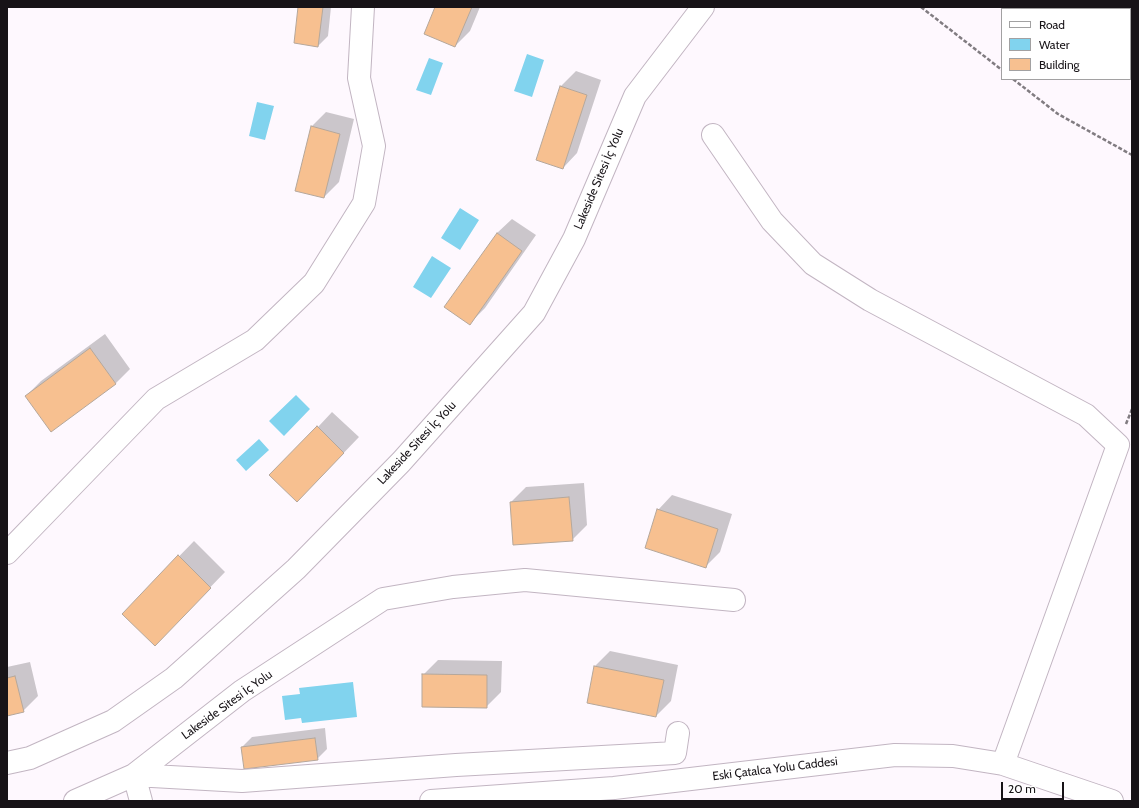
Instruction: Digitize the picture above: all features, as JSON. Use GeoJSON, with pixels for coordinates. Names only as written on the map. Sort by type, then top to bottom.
{"type":"FeatureCollection","features":[{"type":"Feature","properties":{"kind":"street"},"geometry":{"type":"LineString","coordinates":[[7,553],[156,399],[255,340],[314,283],[364,203],[374,146],[359,78],[363,7]]}},
{"type":"Feature","properties":{"kind":"street","name":"Lakeside Sitesi İç Yolu"},"geometry":{"type":"LineString","coordinates":[[7,763],[30,758],[113,721],[174,678],[296,570],[401,462],[534,314],[574,239],[635,96],[703,7]]}},
{"type":"Feature","properties":{"kind":"street"},"geometry":{"type":"LineString","coordinates":[[713,135],[772,221],[813,264],[870,300],[1086,415],[1118,445],[1003,764]]}},
{"type":"Feature","properties":{"kind":"street","name":"Lakeside Sitesi İç Yolu"},"geometry":{"type":"LineString","coordinates":[[75,801],[134,775],[242,691],[383,600],[453,587],[525,580],[734,600]]}},
{"type":"Feature","properties":{"kind":"street"},"geometry":{"type":"LineString","coordinates":[[141,801],[134,775],[242,781],[456,765],[675,753],[678,733]]}},
{"type":"Feature","properties":{"kind":"street","name":"Eski Çatalca Yolu Caddesi"},"geometry":{"type":"LineString","coordinates":[[431,801],[612,794],[895,755],[953,756],[1003,764],[1112,801]]}},
{"type":"Feature","properties":{"kind":"path"},"geometry":{"type":"LineString","coordinates":[[921,7],[1001,69]]}},
{"type":"Feature","properties":{"kind":"path"},"geometry":{"type":"LineString","coordinates":[[1014,80],[1058,114],[1132,154]]}},
{"type":"Feature","properties":{"kind":"water"},"geometry":{"type":"Polygon","coordinates":[[[527,54],[544,60],[532,97],[514,91],[527,54]]]}},
{"type":"Feature","properties":{"kind":"water"},"geometry":{"type":"Polygon","coordinates":[[[429,58],[443,63],[431,95],[416,90],[429,58]]]}},
{"type":"Feature","properties":{"kind":"water"},"geometry":{"type":"Polygon","coordinates":[[[257,102],[274,106],[265,140],[249,136],[257,102]]]}},
{"type":"Feature","properties":{"kind":"water"},"geometry":{"type":"Polygon","coordinates":[[[460,208],[479,220],[460,250],[441,238],[460,208]]]}},
{"type":"Feature","properties":{"kind":"water"},"geometry":{"type":"Polygon","coordinates":[[[432,256],[451,268],[431,298],[413,287],[432,256]]]}},
{"type":"Feature","properties":{"kind":"water"},"geometry":{"type":"Polygon","coordinates":[[[296,395],[310,409],[284,436],[269,421],[296,395]]]}},
{"type":"Feature","properties":{"kind":"water"},"geometry":{"type":"Polygon","coordinates":[[[259,439],[269,450],[246,471],[236,460],[259,439]]]}},
{"type":"Feature","properties":{"kind":"water"},"geometry":{"type":"Polygon","coordinates":[[[353,682],[357,717],[302,723],[301,718],[285,720],[282,696],[300,694],[299,688],[353,682]]]}},
{"type":"Feature","properties":{"kind":"building"},"geometry":{"type":"Polygon","coordinates":[[[298,7],[323,7],[318,47],[294,43],[298,7]]]}},
{"type":"Feature","properties":{"kind":"building"},"geometry":{"type":"Polygon","coordinates":[[[435,7],[472,7],[455,47],[424,34],[435,7]]]}},
{"type":"Feature","properties":{"kind":"building"},"geometry":{"type":"Polygon","coordinates":[[[560,86],[587,95],[563,169],[536,160],[560,86]]]}},
{"type":"Feature","properties":{"kind":"building"},"geometry":{"type":"Polygon","coordinates":[[[311,126],[340,134],[324,198],[295,191],[311,126]]]}},
{"type":"Feature","properties":{"kind":"building"},"geometry":{"type":"Polygon","coordinates":[[[497,233],[522,251],[470,325],[444,307],[497,233]]]}},
{"type":"Feature","properties":{"kind":"building"},"geometry":{"type":"Polygon","coordinates":[[[90,348],[116,384],[51,432],[25,396],[90,348]]]}},
{"type":"Feature","properties":{"kind":"building"},"geometry":{"type":"Polygon","coordinates":[[[317,426],[344,453],[297,502],[269,475],[317,426]]]}},
{"type":"Feature","properties":{"kind":"building"},"geometry":{"type":"Polygon","coordinates":[[[569,497],[573,541],[513,545],[510,502],[569,497]]]}},
{"type":"Feature","properties":{"kind":"building"},"geometry":{"type":"Polygon","coordinates":[[[657,509],[718,529],[706,568],[645,548],[657,509]]]}},
{"type":"Feature","properties":{"kind":"building"},"geometry":{"type":"Polygon","coordinates":[[[178,555],[211,588],[155,646],[122,614],[178,555]]]}},
{"type":"Feature","properties":{"kind":"building"},"geometry":{"type":"Polygon","coordinates":[[[594,666],[664,680],[656,717],[587,703],[594,666]]]}},
{"type":"Feature","properties":{"kind":"building"},"geometry":{"type":"Polygon","coordinates":[[[422,674],[487,675],[487,708],[422,707],[422,674]]]}},
{"type":"Feature","properties":{"kind":"building"},"geometry":{"type":"Polygon","coordinates":[[[15,676],[24,712],[7,716],[7,678],[15,676]]]}},
{"type":"Feature","properties":{"kind":"building"},"geometry":{"type":"Polygon","coordinates":[[[315,738],[318,760],[244,769],[241,747],[315,738]]]}}]}
